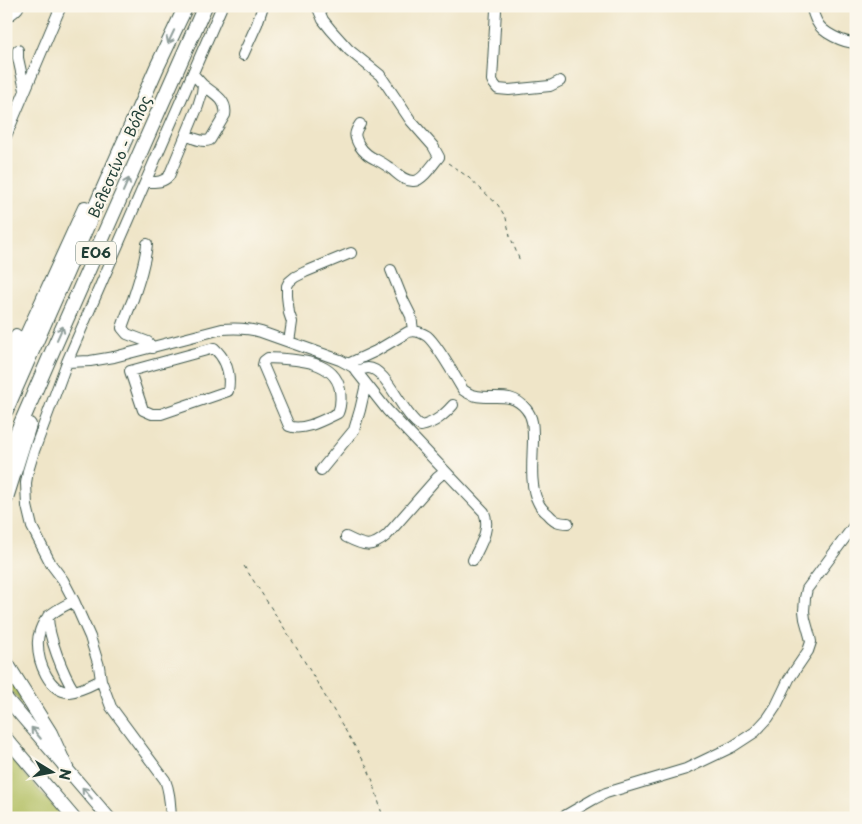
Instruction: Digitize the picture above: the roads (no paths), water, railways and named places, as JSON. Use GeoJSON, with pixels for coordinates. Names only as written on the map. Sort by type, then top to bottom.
{"type":"FeatureCollection","features":[{"type":"Feature","properties":{"kind":"highway","name":"Βελεστίνο - Βόλος"},"geometry":{"type":"LineString","coordinates":[[6,410],[157,67],[186,6]]}},
{"type":"Feature","properties":{"kind":"highway","name":"Βελεστίνο - Βόλος"},"geometry":{"type":"LineString","coordinates":[[6,458],[205,6]]}},
{"type":"Feature","properties":{"kind":"highway"},"geometry":{"type":"LineString","coordinates":[[6,381],[116,141],[143,89],[157,67]]}},
{"type":"Feature","properties":{"kind":"highway"},"geometry":{"type":"LineString","coordinates":[[6,498],[52,352]]}},
{"type":"Feature","properties":{"kind":"highway"},"geometry":{"type":"LineString","coordinates":[[6,663],[50,733],[66,768]]}},
{"type":"Feature","properties":{"kind":"main road"},"geometry":{"type":"LineString","coordinates":[[6,698],[108,818]]}},
{"type":"Feature","properties":{"kind":"main road"},"geometry":{"type":"LineString","coordinates":[[6,738],[74,818]]}},
{"type":"Feature","properties":{"kind":"street"},"geometry":{"type":"LineString","coordinates":[[6,18],[18,6]]}},
{"type":"Feature","properties":{"kind":"street"},"geometry":{"type":"LineString","coordinates":[[6,136],[61,6]]}},
{"type":"Feature","properties":{"kind":"street"},"geometry":{"type":"LineString","coordinates":[[171,818],[170,797],[165,780],[111,706],[101,680],[99,666],[90,637],[74,600],[36,537],[29,517],[26,495],[28,471],[32,458],[67,362],[222,6]]}},
{"type":"Feature","properties":{"kind":"street"},"geometry":{"type":"LineString","coordinates":[[243,55],[263,6]]}},
{"type":"Feature","properties":{"kind":"street"},"geometry":{"type":"LineString","coordinates":[[317,6],[331,30],[349,50],[380,75],[411,122],[433,146],[439,157],[419,180],[414,182],[402,178],[387,165],[364,153],[355,139],[356,131],[360,124]]}},
{"type":"Feature","properties":{"kind":"street"},"geometry":{"type":"LineString","coordinates":[[496,6],[492,80],[498,89],[509,90],[550,86],[560,82]]}},
{"type":"Feature","properties":{"kind":"street"},"geometry":{"type":"LineString","coordinates":[[812,6],[817,24],[823,30],[834,37],[856,43]]}},
{"type":"Feature","properties":{"kind":"street"},"geometry":{"type":"LineString","coordinates":[[18,50],[18,58],[26,90]]}},
{"type":"Feature","properties":{"kind":"street"},"geometry":{"type":"LineString","coordinates":[[186,135],[202,141],[210,140],[226,111],[225,104],[193,74]]}},
{"type":"Feature","properties":{"kind":"street"},"geometry":{"type":"LineString","coordinates":[[146,182],[161,182],[169,176],[198,106],[203,84]]}},
{"type":"Feature","properties":{"kind":"street"},"geometry":{"type":"LineString","coordinates":[[147,244],[136,289],[122,328],[127,334],[148,342],[152,348]]}},
{"type":"Feature","properties":{"kind":"street"},"geometry":{"type":"LineString","coordinates":[[289,342],[292,322],[287,296],[289,282],[305,272],[351,253]]}},
{"type":"Feature","properties":{"kind":"street"},"geometry":{"type":"LineString","coordinates":[[391,270],[411,316],[413,330]]}},
{"type":"Feature","properties":{"kind":"street"},"geometry":{"type":"LineString","coordinates":[[67,362],[90,362],[222,329],[237,328],[261,332],[340,360],[352,368],[386,410],[480,507],[487,524],[473,560]]}},
{"type":"Feature","properties":{"kind":"street"},"geometry":{"type":"LineString","coordinates":[[352,368],[376,351],[413,330],[427,336],[432,341],[463,390],[469,395],[518,400],[531,417],[533,429],[533,478],[536,498],[539,504],[556,522],[568,523]]}},
{"type":"Feature","properties":{"kind":"street"},"geometry":{"type":"LineString","coordinates":[[6,354],[16,334]]}},
{"type":"Feature","properties":{"kind":"street"},"geometry":{"type":"LineString","coordinates":[[114,357],[130,371],[143,410],[152,414],[161,414],[228,391],[226,365],[214,348],[130,371]]}},
{"type":"Feature","properties":{"kind":"street"},"geometry":{"type":"LineString","coordinates":[[302,360],[306,348]]}},
{"type":"Feature","properties":{"kind":"street"},"geometry":{"type":"LineString","coordinates":[[268,358],[302,360],[324,367],[334,376],[339,385],[341,396],[340,408],[338,413],[303,428],[295,428],[289,426],[263,363],[268,358]]}},
{"type":"Feature","properties":{"kind":"street"},"geometry":{"type":"LineString","coordinates":[[352,368],[369,368],[376,371],[385,380],[408,414],[415,422],[422,426],[432,423],[445,414],[453,405]]}},
{"type":"Feature","properties":{"kind":"street"},"geometry":{"type":"LineString","coordinates":[[321,470],[354,430],[366,384]]}},
{"type":"Feature","properties":{"kind":"street"},"geometry":{"type":"LineString","coordinates":[[346,537],[367,545],[378,542],[387,535],[437,478],[442,474],[447,474]]}},
{"type":"Feature","properties":{"kind":"street"},"geometry":{"type":"LineString","coordinates":[[561,818],[606,793],[686,769],[732,747],[755,732],[772,712],[789,679],[808,651],[811,642],[804,610],[807,589],[856,523]]}},
{"type":"Feature","properties":{"kind":"street"},"geometry":{"type":"LineString","coordinates":[[74,600],[48,616],[44,622],[37,643],[43,670],[52,685],[60,690],[69,692],[80,690],[101,680]]}},
{"type":"Feature","properties":{"kind":"street"},"geometry":{"type":"LineString","coordinates":[[48,616],[48,626],[51,635],[66,678],[74,691]]}}]}
